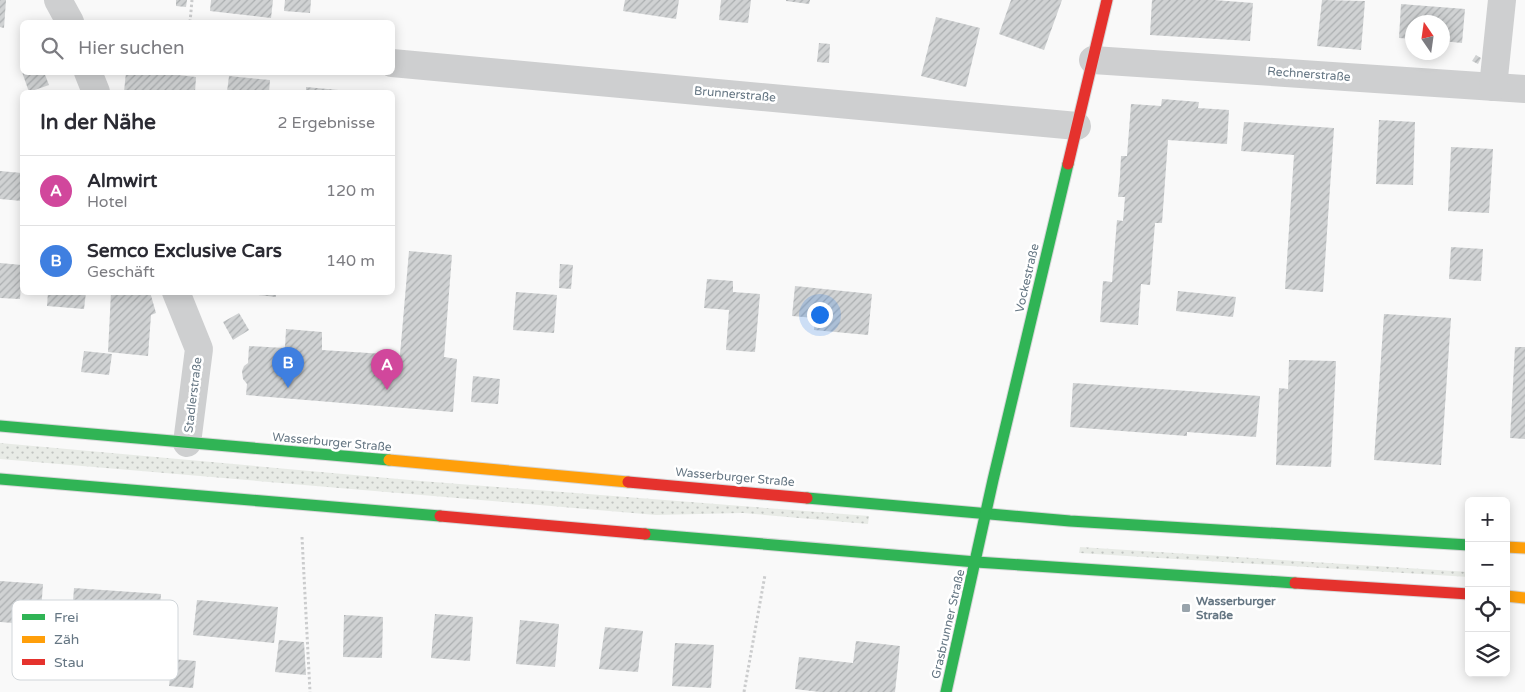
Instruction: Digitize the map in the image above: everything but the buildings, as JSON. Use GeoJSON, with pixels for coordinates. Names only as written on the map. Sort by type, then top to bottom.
{"type":"FeatureCollection","features":[{"type":"Feature","properties":{"kind":"main road","name":"Vockestraße"},"geometry":{"type":"LineString","coordinates":[[976,562],[1107,0]]}},
{"type":"Feature","properties":{"kind":"main road","name":"Wasserburger Straße"},"geometry":{"type":"LineString","coordinates":[[0,426],[1070,521],[1465,544]]}},
{"type":"Feature","properties":{"kind":"main road"},"geometry":{"type":"LineString","coordinates":[[0,479],[976,562],[1465,594]]}},
{"type":"Feature","properties":{"kind":"main road"},"geometry":{"type":"LineString","coordinates":[[1510,547],[1525,548]]}},
{"type":"Feature","properties":{"kind":"main road","name":"Grasbrunner Straße"},"geometry":{"type":"LineString","coordinates":[[946,692],[976,562]]}},
{"type":"Feature","properties":{"kind":"main road"},"geometry":{"type":"LineString","coordinates":[[1510,596],[1525,598]]}},
{"type":"Feature","properties":{"kind":"street"},"geometry":{"type":"LineString","coordinates":[[58,0],[69,20]]}},
{"type":"Feature","properties":{"kind":"street"},"geometry":{"type":"LineString","coordinates":[[1493,87],[1502,0]]}},
{"type":"Feature","properties":{"kind":"street","name":"Rechnerstraße"},"geometry":{"type":"LineString","coordinates":[[1093,60],[1525,89]]}},
{"type":"Feature","properties":{"kind":"street","name":"Brunnerstraße"},"geometry":{"type":"LineString","coordinates":[[395,63],[1077,126]]}},
{"type":"Feature","properties":{"kind":"street"},"geometry":{"type":"LineString","coordinates":[[89,75],[95,90]]}},
{"type":"Feature","properties":{"kind":"street","name":"Stadlerstraße"},"geometry":{"type":"LineString","coordinates":[[177,295],[199,349],[187,443]]}},
{"type":"Feature","properties":{"kind":"path"},"geometry":{"type":"LineString","coordinates":[[190,20],[192,0]]}},
{"type":"Feature","properties":{"kind":"path"},"geometry":{"type":"LineString","coordinates":[[302,537],[310,692]]}},
{"type":"Feature","properties":{"kind":"path"},"geometry":{"type":"LineString","coordinates":[[744,692],[765,575]]}},
{"type":"Feature","properties":{"kind":"shaded area"},"geometry":{"type":"Polygon","coordinates":[[[0,443],[421,481],[869,516],[868,524],[743,513],[656,515],[0,459],[0,443]]]}},
{"type":"Feature","properties":{"kind":"shaded area"},"geometry":{"type":"Polygon","coordinates":[[[1080,547],[1465,572],[1465,577],[1079,553],[1080,547]]]}},
{"type":"Feature","properties":{"kind":"traffic: fast"},"geometry":{"type":"LineString","coordinates":[[946,692],[993,480],[1068,164]]}},
{"type":"Feature","properties":{"kind":"traffic: fast"},"geometry":{"type":"LineString","coordinates":[[0,426],[389,460]]}},
{"type":"Feature","properties":{"kind":"traffic: fast"},"geometry":{"type":"LineString","coordinates":[[0,479],[440,516]]}},
{"type":"Feature","properties":{"kind":"traffic: fast"},"geometry":{"type":"LineString","coordinates":[[807,498],[1070,521],[1465,545]]}},
{"type":"Feature","properties":{"kind":"traffic: fast"},"geometry":{"type":"LineString","coordinates":[[645,534],[976,562],[1295,583]]}},
{"type":"Feature","properties":{"kind":"traffic: slow"},"geometry":{"type":"LineString","coordinates":[[389,460],[628,482]]}},
{"type":"Feature","properties":{"kind":"traffic: slow"},"geometry":{"type":"LineString","coordinates":[[1510,547],[1525,548]]}},
{"type":"Feature","properties":{"kind":"traffic: slow"},"geometry":{"type":"LineString","coordinates":[[1510,596],[1525,598]]}},
{"type":"Feature","properties":{"kind":"traffic: jam"},"geometry":{"type":"LineString","coordinates":[[1068,164],[1107,0]]}},
{"type":"Feature","properties":{"kind":"traffic: jam"},"geometry":{"type":"LineString","coordinates":[[628,482],[807,498]]}},
{"type":"Feature","properties":{"kind":"traffic: jam"},"geometry":{"type":"LineString","coordinates":[[440,516],[645,534]]}},
{"type":"Feature","properties":{"kind":"traffic: jam"},"geometry":{"type":"LineString","coordinates":[[1295,583],[1465,594]]}},
{"type":"Feature","properties":{"kind":"place","name":"Semco Exclusive Cars"},"geometry":{"type":"Point","coordinates":[288,388]}},
{"type":"Feature","properties":{"kind":"place","name":"Almwirt"},"geometry":{"type":"Point","coordinates":[387,390]}},
{"type":"Feature","properties":{"kind":"place","name":"Wasserburger Straße"},"geometry":{"type":"Point","coordinates":[1186,608]}}]}
